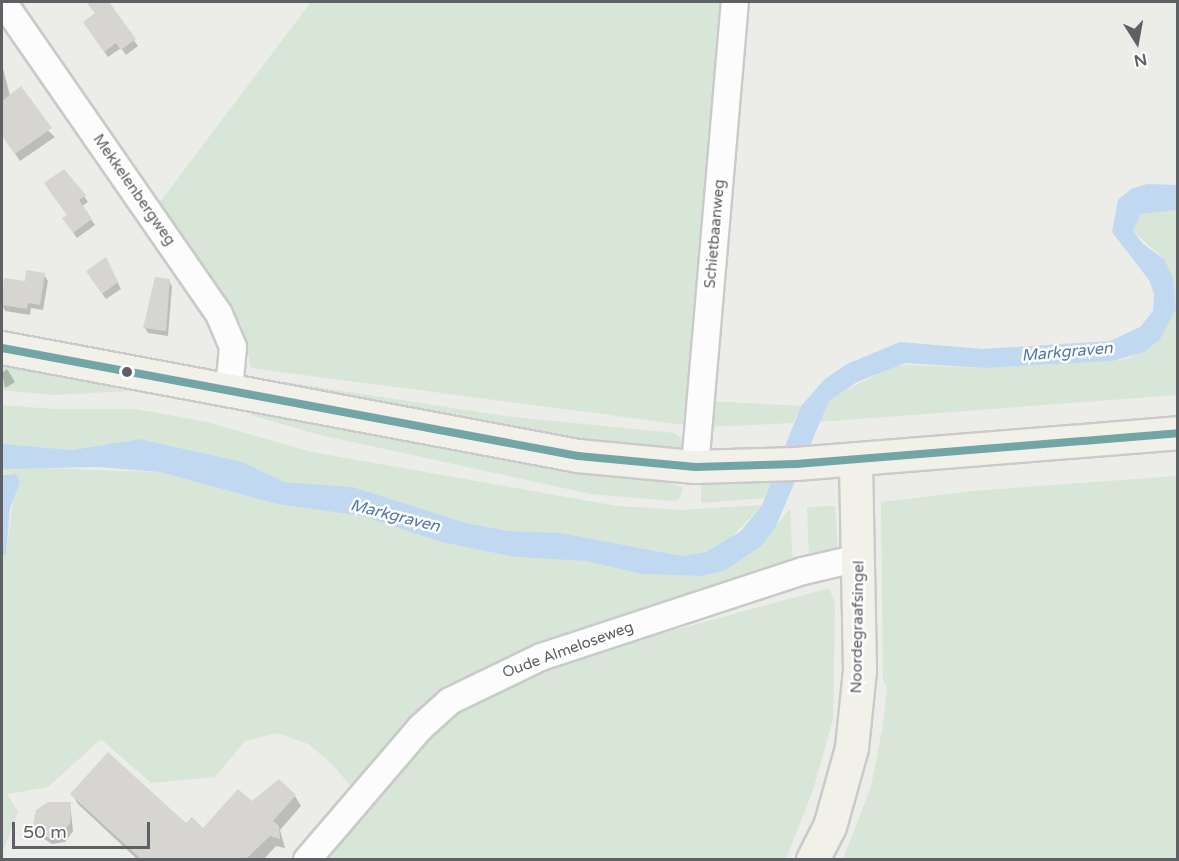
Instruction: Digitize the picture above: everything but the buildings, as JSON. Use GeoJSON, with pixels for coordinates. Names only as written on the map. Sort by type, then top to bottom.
{"type":"FeatureCollection","features":[{"type":"Feature","properties":{"kind":"main road"},"geometry":{"type":"LineString","coordinates":[[2,348],[578,456],[695,467],[776,465],[1178,433]]}},
{"type":"Feature","properties":{"kind":"main road","name":"Noordegraafsingel"},"geometry":{"type":"LineString","coordinates":[[813,860],[830,827],[852,748],[860,670],[856,459]]}},
{"type":"Feature","properties":{"kind":"street","name":"Mekkelenbergweg"},"geometry":{"type":"LineString","coordinates":[[3,2],[219,314],[233,347],[229,390]]}},
{"type":"Feature","properties":{"kind":"street","name":"Schietbaanweg"},"geometry":{"type":"LineString","coordinates":[[695,467],[735,2]]}},
{"type":"Feature","properties":{"kind":"street","name":"Oude Almeloseweg"},"geometry":{"type":"LineString","coordinates":[[307,860],[420,728],[450,701],[541,657],[803,571],[859,558]]}},
{"type":"Feature","properties":{"kind":"green space"},"geometry":{"type":"Polygon","coordinates":[[[311,2],[726,2],[686,425],[251,368],[242,325],[157,206],[311,2]]]}},
{"type":"Feature","properties":{"kind":"green space"},"geometry":{"type":"Polygon","coordinates":[[[1154,210],[1177,210],[1177,395],[818,422],[829,401],[840,393],[896,365],[984,368],[1113,361],[1130,358],[1160,339],[1164,259],[1133,231],[1141,214],[1154,210]]]}},
{"type":"Feature","properties":{"kind":"green space"},"geometry":{"type":"Polygon","coordinates":[[[2,363],[129,391],[53,395],[2,390],[2,363]]]}},
{"type":"Feature","properties":{"kind":"green space"},"geometry":{"type":"Polygon","coordinates":[[[285,382],[504,416],[674,433],[684,440],[678,453],[582,444],[259,384],[285,382]]]}},
{"type":"Feature","properties":{"kind":"green space"},"geometry":{"type":"Polygon","coordinates":[[[708,401],[801,406],[793,423],[706,427],[708,401]]]}},
{"type":"Feature","properties":{"kind":"green space"},"geometry":{"type":"Polygon","coordinates":[[[2,405],[53,409],[136,409],[207,422],[312,452],[617,506],[682,510],[762,505],[727,542],[706,552],[682,556],[561,533],[509,531],[466,523],[353,487],[284,482],[194,451],[140,439],[72,450],[2,444],[2,405]]]}},
{"type":"Feature","properties":{"kind":"green space"},"geometry":{"type":"Polygon","coordinates":[[[255,412],[649,478],[683,487],[681,497],[675,501],[591,494],[320,435],[250,415],[255,412]]]}},
{"type":"Feature","properties":{"kind":"green space"},"geometry":{"type":"Polygon","coordinates":[[[10,467],[160,472],[277,504],[362,516],[441,542],[515,557],[586,561],[641,574],[700,576],[776,526],[790,509],[793,566],[538,650],[353,789],[331,763],[308,744],[277,733],[245,741],[215,777],[151,783],[101,739],[48,787],[7,794],[18,812],[2,854],[2,555],[6,554],[13,500],[10,473],[2,475],[2,469],[10,467]]]}},
{"type":"Feature","properties":{"kind":"green space"},"geometry":{"type":"Polygon","coordinates":[[[1177,476],[1177,859],[843,859],[871,787],[883,725],[887,689],[883,679],[881,502],[973,491],[1177,476]]]}},
{"type":"Feature","properties":{"kind":"green space"},"geometry":{"type":"Polygon","coordinates":[[[773,478],[764,498],[701,503],[701,481],[773,478]]]}},
{"type":"Feature","properties":{"kind":"green space"},"geometry":{"type":"Polygon","coordinates":[[[835,506],[838,552],[809,561],[807,507],[835,506]]]}},
{"type":"Feature","properties":{"kind":"green space"},"geometry":{"type":"Polygon","coordinates":[[[829,588],[835,603],[833,719],[813,790],[786,859],[316,860],[451,710],[542,666],[829,588]]]}},
{"type":"Feature","properties":{"kind":"water","name":"Markgraven"},"geometry":{"type":"Polygon","coordinates":[[[1147,184],[1177,185],[1177,210],[1141,214],[1133,231],[1143,244],[1164,259],[1173,278],[1176,309],[1160,339],[1144,352],[1113,361],[984,368],[905,363],[857,382],[829,401],[776,526],[761,546],[724,571],[700,576],[641,574],[586,561],[515,557],[441,542],[362,516],[277,504],[160,472],[96,467],[2,469],[3,444],[72,450],[140,439],[242,462],[284,482],[353,487],[466,523],[509,531],[561,533],[682,556],[706,552],[741,531],[762,505],[801,406],[825,379],[847,364],[900,342],[983,349],[1110,341],[1140,327],[1153,311],[1154,294],[1149,280],[1112,232],[1118,200],[1131,189],[1147,184]]]}},
{"type":"Feature","properties":{"kind":"water"},"geometry":{"type":"Polygon","coordinates":[[[16,474],[20,482],[10,508],[6,555],[2,555],[2,475],[16,474]]]}},
{"type":"Feature","properties":{"kind":"transit line"},"geometry":{"type":"LineString","coordinates":[[2,348],[578,456],[695,467],[796,464],[1178,433]]}}]}
